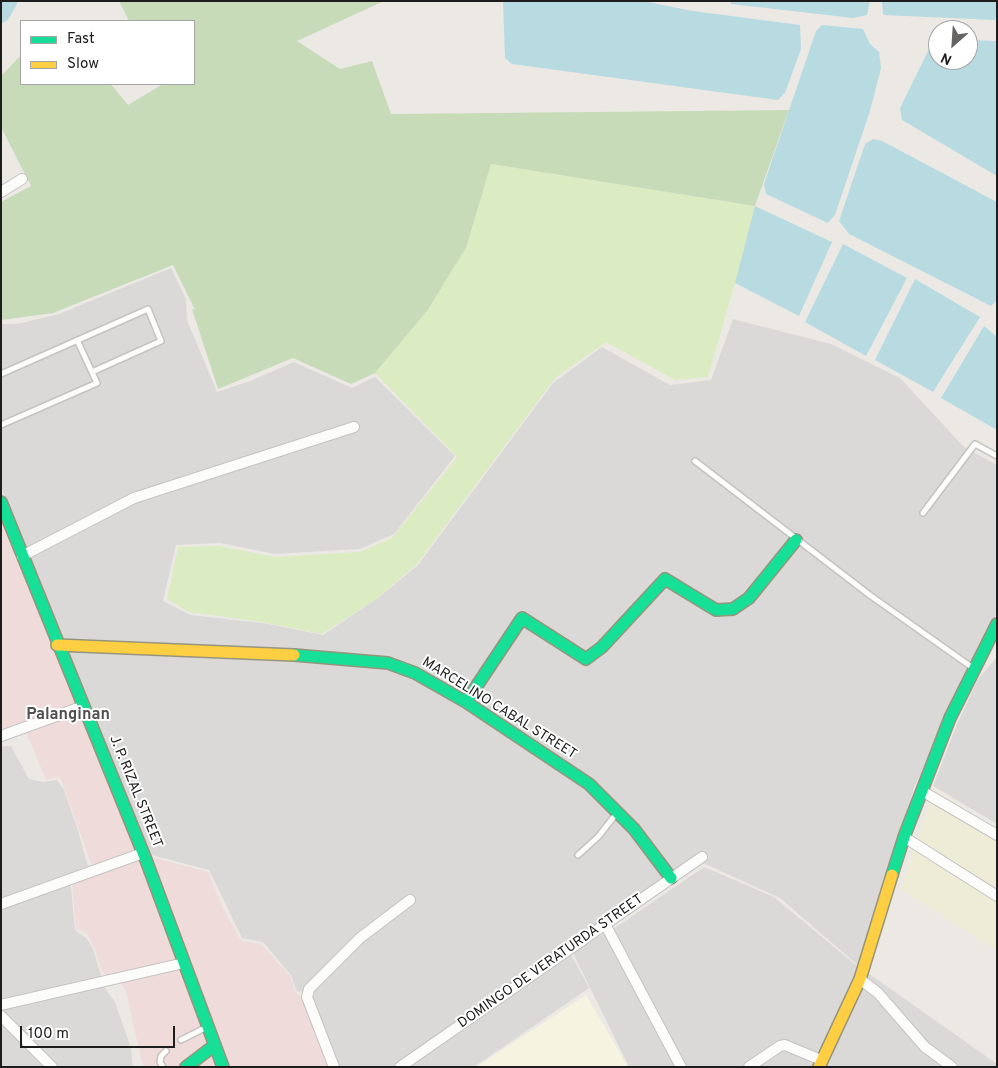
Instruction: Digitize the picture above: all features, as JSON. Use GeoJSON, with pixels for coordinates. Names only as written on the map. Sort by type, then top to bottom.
{"type":"FeatureCollection","features":[{"type":"Feature","properties":{"kind":"street"},"geometry":{"type":"LineString","coordinates":[[1,192],[22,179]]}},
{"type":"Feature","properties":{"kind":"street"},"geometry":{"type":"LineString","coordinates":[[22,556],[134,498],[354,427]]}},
{"type":"Feature","properties":{"kind":"street","name":"J. P. RIZAL STREET"},"geometry":{"type":"LineString","coordinates":[[1,502],[57,645],[84,706],[143,853],[223,1067]]}},
{"type":"Feature","properties":{"kind":"street"},"geometry":{"type":"LineString","coordinates":[[466,702],[522,618],[586,659],[602,647],[665,579],[716,610],[734,609],[749,598],[796,540]]}},
{"type":"Feature","properties":{"kind":"street"},"geometry":{"type":"LineString","coordinates":[[750,1067],[780,1046],[785,1045],[820,1064],[850,1005],[904,837],[950,718],[973,668],[997,624]]}},
{"type":"Feature","properties":{"kind":"street","name":"MARCELINO CABAL STREET"},"geometry":{"type":"LineString","coordinates":[[57,645],[265,653],[388,663],[415,673],[466,702],[590,784],[634,829],[671,878]]}},
{"type":"Feature","properties":{"kind":"street"},"geometry":{"type":"LineString","coordinates":[[1,736],[84,706]]}},
{"type":"Feature","properties":{"kind":"street"},"geometry":{"type":"LineString","coordinates":[[922,790],[997,835]]}},
{"type":"Feature","properties":{"kind":"street"},"geometry":{"type":"LineString","coordinates":[[904,837],[997,896]]}},
{"type":"Feature","properties":{"kind":"street"},"geometry":{"type":"LineString","coordinates":[[1,904],[143,853]]}},
{"type":"Feature","properties":{"kind":"street","name":"DOMINGO DE VERATURDA STREET"},"geometry":{"type":"LineString","coordinates":[[400,1067],[702,857]]}},
{"type":"Feature","properties":{"kind":"street"},"geometry":{"type":"LineString","coordinates":[[334,1067],[307,997],[309,989],[360,938],[410,900]]}},
{"type":"Feature","properties":{"kind":"street"},"geometry":{"type":"LineString","coordinates":[[605,924],[681,1067]]}},
{"type":"Feature","properties":{"kind":"street"},"geometry":{"type":"LineString","coordinates":[[1,1005],[184,963]]}},
{"type":"Feature","properties":{"kind":"street"},"geometry":{"type":"LineString","coordinates":[[860,978],[878,993],[925,1047],[952,1067]]}},
{"type":"Feature","properties":{"kind":"street"},"geometry":{"type":"LineString","coordinates":[[1,1016],[52,1067]]}},
{"type":"Feature","properties":{"kind":"street"},"geometry":{"type":"LineString","coordinates":[[186,1067],[215,1045]]}},
{"type":"Feature","properties":{"kind":"lane"},"geometry":{"type":"LineString","coordinates":[[1,374],[148,309],[161,341],[92,372]]}},
{"type":"Feature","properties":{"kind":"lane"},"geometry":{"type":"LineString","coordinates":[[1,425],[97,383],[77,340]]}},
{"type":"Feature","properties":{"kind":"lane"},"geometry":{"type":"LineString","coordinates":[[923,513],[975,444],[997,456]]}},
{"type":"Feature","properties":{"kind":"lane"},"geometry":{"type":"LineString","coordinates":[[695,461],[796,540],[973,668]]}},
{"type":"Feature","properties":{"kind":"lane"},"geometry":{"type":"LineString","coordinates":[[578,855],[598,837],[618,812]]}},
{"type":"Feature","properties":{"kind":"lane"},"geometry":{"type":"LineString","coordinates":[[181,1040],[208,1026]]}},
{"type":"Feature","properties":{"kind":"lane"},"geometry":{"type":"LineString","coordinates":[[162,1067],[160,1062],[166,1051]]}},
{"type":"Feature","properties":{"kind":"shaded area"},"geometry":{"type":"Polygon","coordinates":[[[171,268],[186,299],[187,320],[217,392],[250,381],[294,362],[352,388],[375,377],[455,456],[394,534],[360,549],[275,554],[220,543],[176,545],[163,601],[191,615],[263,623],[323,635],[378,598],[418,565],[553,383],[602,347],[670,385],[711,380],[733,319],[831,344],[900,378],[964,447],[997,465],[997,612],[914,788],[862,967],[780,898],[703,863],[565,943],[589,988],[474,1067],[338,1067],[306,989],[299,992],[296,990],[291,975],[263,942],[242,938],[209,870],[151,855],[44,598],[1,486],[1,324],[17,324],[59,314],[171,268]]]}},
{"type":"Feature","properties":{"kind":"shaded area"},"geometry":{"type":"Polygon","coordinates":[[[1,513],[79,705],[1,733],[1,513]]]}},
{"type":"Feature","properties":{"kind":"shaded area"},"geometry":{"type":"Polygon","coordinates":[[[997,657],[997,824],[933,786],[958,722],[978,679],[997,657]]]}},
{"type":"Feature","properties":{"kind":"shaded area"},"geometry":{"type":"Polygon","coordinates":[[[85,712],[222,1067],[143,1067],[126,992],[119,979],[109,981],[101,968],[95,949],[86,932],[76,929],[72,883],[95,874],[60,777],[46,780],[26,732],[85,712]]]}},
{"type":"Feature","properties":{"kind":"shaded area"},"geometry":{"type":"Polygon","coordinates":[[[1,746],[11,746],[29,779],[43,782],[57,780],[64,790],[89,870],[67,878],[71,887],[75,930],[87,939],[93,949],[105,988],[115,1002],[131,1048],[133,1067],[1,1067],[1,746]]]}},
{"type":"Feature","properties":{"kind":"shaded area"},"geometry":{"type":"Polygon","coordinates":[[[935,789],[997,830],[997,951],[900,889],[935,789]]]}},
{"type":"Feature","properties":{"kind":"shaded area"},"geometry":{"type":"Polygon","coordinates":[[[151,857],[208,872],[223,908],[241,941],[261,944],[290,976],[295,991],[302,999],[329,1067],[225,1067],[151,857]]]}},
{"type":"Feature","properties":{"kind":"shaded area"},"geometry":{"type":"Polygon","coordinates":[[[704,867],[774,897],[851,961],[997,1064],[997,1067],[629,1067],[571,949],[609,932],[704,867]]]}},
{"type":"Feature","properties":{"kind":"shaded area"},"geometry":{"type":"Polygon","coordinates":[[[586,995],[628,1067],[476,1067],[586,995]]]}},
{"type":"Feature","properties":{"kind":"green space"},"geometry":{"type":"Polygon","coordinates":[[[119,1],[384,1],[297,41],[340,69],[372,61],[391,114],[789,110],[755,206],[491,164],[466,248],[427,311],[375,373],[351,384],[293,358],[218,389],[192,309],[195,310],[173,265],[53,313],[1,320],[1,202],[31,186],[1,127],[1,76],[20,56],[20,85],[112,85],[128,105],[161,85],[195,85],[195,20],[128,20],[119,1]]]}},
{"type":"Feature","properties":{"kind":"green space"},"geometry":{"type":"Polygon","coordinates":[[[491,164],[755,206],[708,377],[675,380],[606,342],[555,378],[417,564],[378,598],[322,634],[262,622],[189,612],[167,599],[178,547],[219,546],[275,557],[360,552],[392,538],[457,457],[375,373],[427,311],[466,248],[491,164]]]}},
{"type":"Feature","properties":{"kind":"water"},"geometry":{"type":"Polygon","coordinates":[[[503,1],[643,1],[693,11],[800,25],[801,49],[785,93],[778,100],[512,64],[505,58],[503,1]]]}},
{"type":"Feature","properties":{"kind":"water"},"geometry":{"type":"Polygon","coordinates":[[[731,1],[870,1],[867,15],[853,18],[731,4],[731,1]]]}},
{"type":"Feature","properties":{"kind":"water"},"geometry":{"type":"Polygon","coordinates":[[[882,1],[997,1],[997,14],[995,20],[883,15],[882,1]]]}},
{"type":"Feature","properties":{"kind":"water"},"geometry":{"type":"Polygon","coordinates":[[[822,25],[863,29],[870,44],[879,52],[881,68],[870,111],[835,215],[828,223],[766,194],[764,184],[816,31],[822,25]]]}},
{"type":"Feature","properties":{"kind":"water"},"geometry":{"type":"Polygon","coordinates":[[[978,40],[997,41],[997,176],[902,120],[900,108],[928,51],[928,70],[978,70],[978,40]]]}},
{"type":"Feature","properties":{"kind":"water"},"geometry":{"type":"Polygon","coordinates":[[[873,139],[882,141],[997,202],[997,300],[991,306],[849,234],[839,221],[865,144],[873,139]]]}},
{"type":"Feature","properties":{"kind":"water"},"geometry":{"type":"Polygon","coordinates":[[[755,206],[832,242],[799,316],[735,283],[755,206]]]}},
{"type":"Feature","properties":{"kind":"water"},"geometry":{"type":"Polygon","coordinates":[[[843,244],[907,278],[866,356],[805,322],[843,244]]]}},
{"type":"Feature","properties":{"kind":"water"},"geometry":{"type":"Polygon","coordinates":[[[915,279],[980,317],[933,392],[875,360],[915,279]]]}},
{"type":"Feature","properties":{"kind":"water"},"geometry":{"type":"Polygon","coordinates":[[[984,326],[997,337],[997,430],[941,398],[984,326]]]}},
{"type":"Feature","properties":{"kind":"waterway"},"geometry":{"type":"LineString","coordinates":[[1,13],[8,1]]}},
{"type":"Feature","properties":{"kind":"traffic: fast"},"geometry":{"type":"LineString","coordinates":[[1,502],[146,860],[223,1067]]}},
{"type":"Feature","properties":{"kind":"traffic: fast"},"geometry":{"type":"LineString","coordinates":[[466,702],[522,618],[586,659],[602,647],[665,579],[716,610],[733,609],[749,598],[796,540]]}},
{"type":"Feature","properties":{"kind":"traffic: fast"},"geometry":{"type":"LineString","coordinates":[[892,875],[904,837],[950,718],[997,624]]}},
{"type":"Feature","properties":{"kind":"traffic: fast"},"geometry":{"type":"LineString","coordinates":[[294,655],[388,663],[415,673],[466,702],[589,784],[634,829],[671,878]]}},
{"type":"Feature","properties":{"kind":"traffic: fast"},"geometry":{"type":"LineString","coordinates":[[186,1067],[215,1045]]}},
{"type":"Feature","properties":{"kind":"traffic: slow"},"geometry":{"type":"LineString","coordinates":[[57,645],[294,655]]}},
{"type":"Feature","properties":{"kind":"traffic: slow"},"geometry":{"type":"LineString","coordinates":[[819,1067],[860,979],[892,875]]}},
{"type":"Feature","properties":{"kind":"district","name":"Palanginan"},"geometry":{"type":"Point","coordinates":[68,716]}}]}
